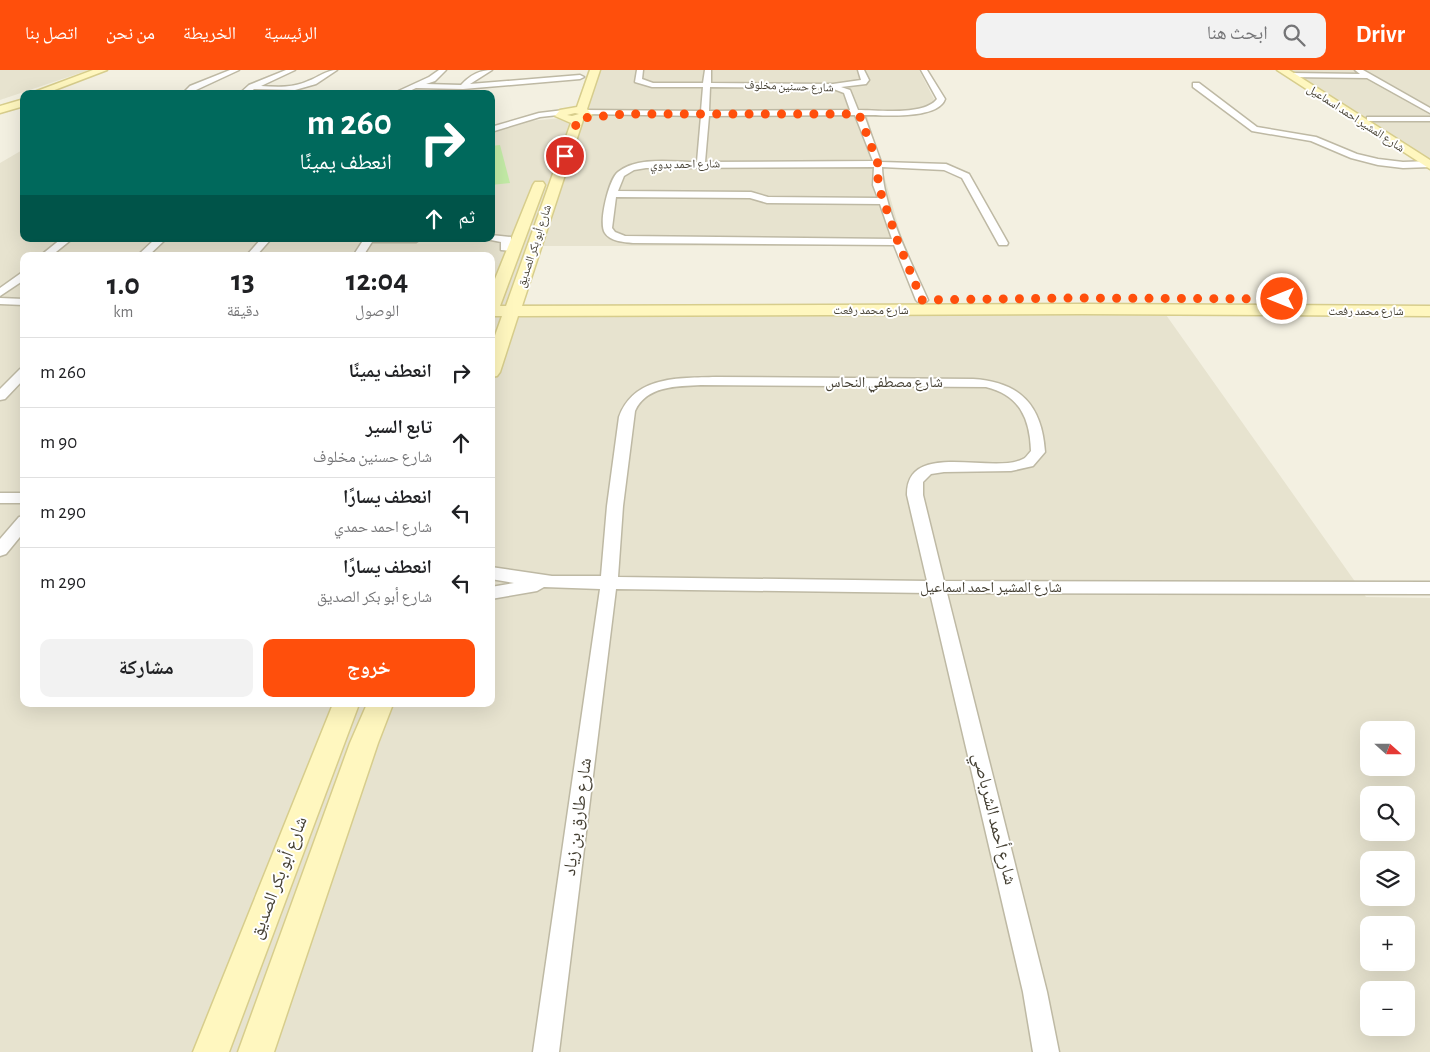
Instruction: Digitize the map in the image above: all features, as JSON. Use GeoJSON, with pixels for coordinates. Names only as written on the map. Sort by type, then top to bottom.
{"type":"FeatureCollection","features":[{"type":"Feature","properties":{"kind":"street"},"geometry":{"type":"LineString","coordinates":[[45,90],[102,70]]}},
{"type":"Feature","properties":{"kind":"street"},"geometry":{"type":"LineString","coordinates":[[59,90],[115,70]]}},
{"type":"Feature","properties":{"kind":"street"},"geometry":{"type":"LineString","coordinates":[[190,90],[236,70]]}},
{"type":"Feature","properties":{"kind":"street"},"geometry":{"type":"LineString","coordinates":[[248,90],[292,70]]}},
{"type":"Feature","properties":{"kind":"street"},"geometry":{"type":"LineString","coordinates":[[252,87],[281,90],[295,89],[334,70]]}},
{"type":"Feature","properties":{"kind":"street"},"geometry":{"type":"LineString","coordinates":[[406,90],[437,77],[443,70]]}},
{"type":"Feature","properties":{"kind":"street"},"geometry":{"type":"LineString","coordinates":[[462,90],[470,79],[489,70]]}},
{"type":"Feature","properties":{"kind":"street","name":"شارع أبو بكر الصديق"},"geometry":{"type":"LineString","coordinates":[[550,158],[595,70]]}},
{"type":"Feature","properties":{"kind":"street","name":"شارع حسنين مخلوف"},"geometry":{"type":"LineString","coordinates":[[640,70],[638,80],[646,84],[832,86],[847,92],[878,164],[878,185],[898,242],[922,300]]}},
{"type":"Feature","properties":{"kind":"street"},"geometry":{"type":"LineString","coordinates":[[701,164],[708,70]]}},
{"type":"Feature","properties":{"kind":"street"},"geometry":{"type":"LineString","coordinates":[[832,86],[863,82],[865,80],[861,70]]}},
{"type":"Feature","properties":{"kind":"street"},"geometry":{"type":"LineString","coordinates":[[495,129],[529,118],[573,113],[857,114],[916,112],[930,109],[939,104],[941,98],[924,70]]}},
{"type":"Feature","properties":{"kind":"street"},"geometry":{"type":"LineString","coordinates":[[1358,70],[1430,112]]}},
{"type":"Feature","properties":{"kind":"street"},"geometry":{"type":"LineString","coordinates":[[1286,73],[1368,76]]}},
{"type":"Feature","properties":{"kind":"street","name":"شارع المشير احمد اسماعيل"},"geometry":{"type":"LineString","coordinates":[[1286,73],[1429,165]]}},
{"type":"Feature","properties":{"kind":"street"},"geometry":{"type":"LineString","coordinates":[[415,86],[462,90],[580,77]]}},
{"type":"Feature","properties":{"kind":"street"},"geometry":{"type":"LineString","coordinates":[[1196,84],[1255,129],[1313,139],[1354,156],[1378,162],[1403,165],[1429,165]]}},
{"type":"Feature","properties":{"kind":"street"},"geometry":{"type":"LineString","coordinates":[[0,105],[20,98]]}},
{"type":"Feature","properties":{"kind":"street"},"geometry":{"type":"LineString","coordinates":[[0,110],[20,103]]}},
{"type":"Feature","properties":{"kind":"street","name":"شارع أبو بكر الصديق"},"geometry":{"type":"LineString","coordinates":[[495,361],[551,194],[573,113]]}},
{"type":"Feature","properties":{"kind":"street"},"geometry":{"type":"LineString","coordinates":[[1370,119],[1430,119]]}},
{"type":"Feature","properties":{"kind":"street","name":"شارع احمد بدوي"},"geometry":{"type":"LineString","coordinates":[[898,242],[625,240],[610,234],[607,230],[612,194],[620,174],[631,168],[659,164],[937,165],[961,172],[966,176],[1003,243]]}},
{"type":"Feature","properties":{"kind":"street","name":"شارع أبو بكر الصديق"},"geometry":{"type":"LineString","coordinates":[[495,301],[543,176]]}},
{"type":"Feature","properties":{"kind":"street"},"geometry":{"type":"LineString","coordinates":[[612,194],[751,195],[763,200],[884,201]]}},
{"type":"Feature","properties":{"kind":"street"},"geometry":{"type":"LineString","coordinates":[[495,238],[507,239],[505,248],[515,248]]}},
{"type":"Feature","properties":{"kind":"street"},"geometry":{"type":"LineString","coordinates":[[50,252],[63,242]]}},
{"type":"Feature","properties":{"kind":"street"},"geometry":{"type":"LineString","coordinates":[[146,252],[158,242]]}},
{"type":"Feature","properties":{"kind":"street"},"geometry":{"type":"LineString","coordinates":[[255,252],[263,242]]}},
{"type":"Feature","properties":{"kind":"street"},"geometry":{"type":"LineString","coordinates":[[0,293],[20,277]]}},
{"type":"Feature","properties":{"kind":"street","name":"شارع محمد رفعت"},"geometry":{"type":"LineString","coordinates":[[515,304],[1086,304],[1430,299]]}},
{"type":"Feature","properties":{"kind":"street","name":"شارع محمد رفعت"},"geometry":{"type":"LineString","coordinates":[[495,306],[515,304],[922,300],[1430,311]]}},
{"type":"Feature","properties":{"kind":"street"},"geometry":{"type":"LineString","coordinates":[[0,301],[20,302]]}},
{"type":"Feature","properties":{"kind":"street"},"geometry":{"type":"LineString","coordinates":[[0,396],[20,376]]}},
{"type":"Feature","properties":{"kind":"street","name":"شارع مصطفي النحاس"},"geometry":{"type":"LineString","coordinates":[[609,582],[615,506],[626,417],[630,405],[644,391],[689,382],[985,383],[1012,393],[1021,401],[1036,433],[1040,447],[1038,454],[1029,462],[1014,467],[945,467],[923,473],[916,479],[915,495],[937,587]]}},
{"type":"Feature","properties":{"kind":"street"},"geometry":{"type":"LineString","coordinates":[[0,498],[20,498]]}},
{"type":"Feature","properties":{"kind":"street"},"geometry":{"type":"LineString","coordinates":[[0,550],[20,526]]}},
{"type":"Feature","properties":{"kind":"street","name":"شارع المشير احمد اسماعيل"},"geometry":{"type":"LineString","coordinates":[[495,574],[552,582],[937,587],[1430,588]]}},
{"type":"Feature","properties":{"kind":"street","name":"شارع المشير احمد اسماعيل"},"geometry":{"type":"LineString","coordinates":[[495,592],[552,582]]}},
{"type":"Feature","properties":{"kind":"street","name":"شارع طارق بن زياد"},"geometry":{"type":"LineString","coordinates":[[546,1052],[609,582]]}},
{"type":"Feature","properties":{"kind":"street","name":"شارع أحمد الشرباصي"},"geometry":{"type":"LineString","coordinates":[[937,587],[1019,926],[1046,1052]]}},
{"type":"Feature","properties":{"kind":"street","name":"شارع أبو بكر الصديق"},"geometry":{"type":"LineString","coordinates":[[211,1052],[345,707]]}},
{"type":"Feature","properties":{"kind":"street"},"geometry":{"type":"LineString","coordinates":[[256,1052],[364,744],[379,707]]}},
{"type":"Feature","properties":{"kind":"shaded area"},"geometry":{"type":"Polygon","coordinates":[[[0,70],[89,70],[30,90],[20,90],[20,93],[0,100],[0,70]]]}},
{"type":"Feature","properties":{"kind":"shaded area"},"geometry":{"type":"Polygon","coordinates":[[[588,70],[919,70],[934,99],[931,104],[913,111],[866,112],[904,246],[526,246],[506,304],[1159,305],[1366,597],[1430,598],[1430,1052],[0,1052],[0,163],[20,151],[20,242],[495,242],[495,131],[529,121],[573,117],[588,70]]]}},
{"type":"Feature","properties":{"kind":"shaded area"},"geometry":{"type":"Polygon","coordinates":[[[1289,70],[1430,70],[1430,160],[1345,108],[1289,70]]]}},
{"type":"Feature","properties":{"kind":"green space"},"geometry":{"type":"Polygon","coordinates":[[[500,145],[510,183],[495,185],[495,146],[500,145]]]}},
{"type":"Feature","properties":{"kind":"route"},"geometry":{"type":"LineString","coordinates":[[565,156],[578,119],[583,118],[625,114],[859,114],[878,164],[878,185],[898,242],[922,300],[1073,298],[1282,299]]}}]}
